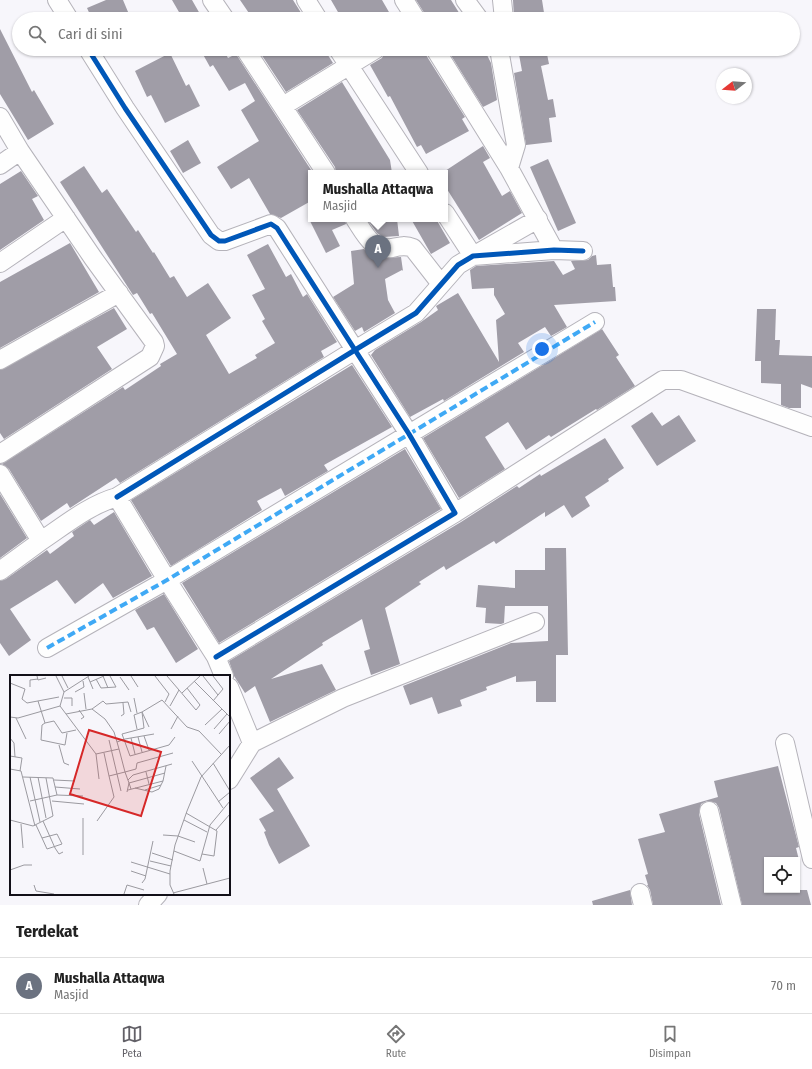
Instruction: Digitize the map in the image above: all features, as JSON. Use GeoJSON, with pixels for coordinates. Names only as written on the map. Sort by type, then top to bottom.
{"type":"FeatureCollection","features":[{"type":"Feature","properties":{"kind":"street"},"geometry":{"type":"LineString","coordinates":[[57,0],[65,12]]}},
{"type":"Feature","properties":{"kind":"street"},"geometry":{"type":"LineString","coordinates":[[212,0],[220,12]]}},
{"type":"Feature","properties":{"kind":"street"},"geometry":{"type":"LineString","coordinates":[[306,0],[314,12]]}},
{"type":"Feature","properties":{"kind":"street"},"geometry":{"type":"LineString","coordinates":[[404,0],[412,12]]}},
{"type":"Feature","properties":{"kind":"street"},"geometry":{"type":"LineString","coordinates":[[465,0],[474,12]]}},
{"type":"Feature","properties":{"kind":"street"},"geometry":{"type":"LineString","coordinates":[[502,0],[503,12]]}},
{"type":"Feature","properties":{"kind":"street"},"geometry":{"type":"LineString","coordinates":[[92,56],[125,108],[211,235],[220,241],[271,224],[278,228],[354,350],[409,434],[455,513]]}},
{"type":"Feature","properties":{"kind":"street"},"geometry":{"type":"LineString","coordinates":[[250,56],[324,170]]}},
{"type":"Feature","properties":{"kind":"street"},"geometry":{"type":"LineString","coordinates":[[343,56],[417,170]]}},
{"type":"Feature","properties":{"kind":"street"},"geometry":{"type":"LineString","coordinates":[[283,106],[365,56]]}},
{"type":"Feature","properties":{"kind":"street"},"geometry":{"type":"LineString","coordinates":[[439,56],[509,168],[538,218],[554,250]]}},
{"type":"Feature","properties":{"kind":"street"},"geometry":{"type":"LineString","coordinates":[[500,56],[516,145],[509,168]]}},
{"type":"Feature","properties":{"kind":"street"},"geometry":{"type":"LineString","coordinates":[[0,117],[20,151],[154,342],[155,346],[150,357],[0,454]]}},
{"type":"Feature","properties":{"kind":"street"},"geometry":{"type":"LineString","coordinates":[[0,165],[20,151]]}},
{"type":"Feature","properties":{"kind":"street"},"geometry":{"type":"LineString","coordinates":[[0,263],[66,218]]}},
{"type":"Feature","properties":{"kind":"street"},"geometry":{"type":"LineString","coordinates":[[448,218],[473,256]]}},
{"type":"Feature","properties":{"kind":"street"},"geometry":{"type":"LineString","coordinates":[[0,571],[74,518],[117,496],[416,313],[458,265],[538,218]]}},
{"type":"Feature","properties":{"kind":"street"},"geometry":{"type":"LineString","coordinates":[[357,222],[369,241],[377,247],[387,248],[406,246],[413,248],[441,284]]}},
{"type":"Feature","properties":{"kind":"street"},"geometry":{"type":"LineString","coordinates":[[473,256],[554,250],[583,251]]}},
{"type":"Feature","properties":{"kind":"street"},"geometry":{"type":"LineString","coordinates":[[0,360],[119,293]]}},
{"type":"Feature","properties":{"kind":"street"},"geometry":{"type":"LineString","coordinates":[[48,648],[167,580],[595,322]]}},
{"type":"Feature","properties":{"kind":"street"},"geometry":{"type":"LineString","coordinates":[[216,657],[455,513],[663,380],[681,380],[812,427]]}},
{"type":"Feature","properties":{"kind":"street"},"geometry":{"type":"LineString","coordinates":[[0,474],[41,541]]}},
{"type":"Feature","properties":{"kind":"street"},"geometry":{"type":"LineString","coordinates":[[117,496],[167,580],[216,657],[224,675]]}},
{"type":"Feature","properties":{"kind":"street"},"geometry":{"type":"LineString","coordinates":[[230,778],[252,743],[343,698],[535,622]]}},
{"type":"Feature","properties":{"kind":"street"},"geometry":{"type":"LineString","coordinates":[[230,689],[252,743]]}},
{"type":"Feature","properties":{"kind":"street"},"geometry":{"type":"LineString","coordinates":[[785,743],[812,859]]}},
{"type":"Feature","properties":{"kind":"street"},"geometry":{"type":"LineString","coordinates":[[709,811],[732,905]]}},
{"type":"Feature","properties":{"kind":"street"},"geometry":{"type":"LineString","coordinates":[[148,905],[157,895]]}},
{"type":"Feature","properties":{"kind":"building"},"geometry":{"type":"Polygon","coordinates":[[[106,0],[123,0],[128,12],[89,12],[87,8],[106,0]]]}},
{"type":"Feature","properties":{"kind":"building"},"geometry":{"type":"Polygon","coordinates":[[[172,0],[192,0],[199,12],[179,12],[172,0]]]}},
{"type":"Feature","properties":{"kind":"building"},"geometry":{"type":"Polygon","coordinates":[[[240,0],[293,0],[301,12],[248,12],[240,0]]]}},
{"type":"Feature","properties":{"kind":"building"},"geometry":{"type":"Polygon","coordinates":[[[331,0],[382,0],[389,12],[338,12],[331,0]]]}},
{"type":"Feature","properties":{"kind":"building"},"geometry":{"type":"Polygon","coordinates":[[[416,0],[451,0],[459,12],[424,12],[416,0]]]}},
{"type":"Feature","properties":{"kind":"building"},"geometry":{"type":"Polygon","coordinates":[[[513,0],[542,0],[544,12],[514,12],[513,0]]]}},
{"type":"Feature","properties":{"kind":"building"},"geometry":{"type":"Polygon","coordinates":[[[0,29],[12,53],[12,56],[14,56],[32,92],[34,90],[54,124],[28,140],[0,94],[0,29]]]}},
{"type":"Feature","properties":{"kind":"building"},"geometry":{"type":"Polygon","coordinates":[[[164,56],[171,56],[186,86],[189,84],[200,106],[165,123],[151,95],[147,97],[135,71],[164,56]]]}},
{"type":"Feature","properties":{"kind":"building"},"geometry":{"type":"Polygon","coordinates":[[[204,56],[227,56],[228,58],[237,56],[311,170],[308,170],[308,203],[281,218],[270,214],[249,178],[231,189],[217,167],[259,141],[241,110],[255,101],[245,83],[229,91],[213,65],[210,67],[204,56]]]}},
{"type":"Feature","properties":{"kind":"building"},"geometry":{"type":"Polygon","coordinates":[[[262,56],[328,56],[333,63],[286,92],[262,56]]]}},
{"type":"Feature","properties":{"kind":"building"},"geometry":{"type":"Polygon","coordinates":[[[383,56],[427,56],[465,117],[462,119],[469,131],[426,154],[421,145],[417,147],[390,96],[388,97],[370,65],[383,56]]]}},
{"type":"Feature","properties":{"kind":"building"},"geometry":{"type":"Polygon","coordinates":[[[451,56],[488,56],[491,63],[497,100],[483,107],[451,56]]]}},
{"type":"Feature","properties":{"kind":"building"},"geometry":{"type":"Polygon","coordinates":[[[519,56],[547,56],[549,64],[541,66],[548,100],[553,99],[556,117],[549,118],[552,142],[526,145],[514,73],[522,71],[519,56]]]}},
{"type":"Feature","properties":{"kind":"building"},"geometry":{"type":"Polygon","coordinates":[[[342,82],[390,160],[392,170],[336,170],[297,110],[342,82]]]}},
{"type":"Feature","properties":{"kind":"building"},"geometry":{"type":"Polygon","coordinates":[[[188,140],[201,163],[183,173],[170,151],[188,140]]]}},
{"type":"Feature","properties":{"kind":"building"},"geometry":{"type":"Polygon","coordinates":[[[483,146],[490,158],[483,162],[502,196],[510,191],[522,213],[479,240],[448,191],[448,170],[447,170],[483,146]]]}},
{"type":"Feature","properties":{"kind":"building"},"geometry":{"type":"Polygon","coordinates":[[[548,159],[576,223],[558,231],[530,167],[548,159]]]}},
{"type":"Feature","properties":{"kind":"building"},"geometry":{"type":"Polygon","coordinates":[[[84,166],[102,193],[107,189],[136,232],[138,230],[153,253],[154,252],[170,278],[174,276],[187,297],[208,283],[231,318],[206,335],[229,374],[257,358],[255,355],[275,343],[262,321],[265,319],[252,295],[265,289],[247,255],[268,244],[286,277],[291,274],[303,297],[307,294],[337,342],[321,351],[324,357],[120,483],[116,478],[70,508],[67,503],[41,521],[9,469],[2,464],[123,387],[125,390],[161,366],[160,364],[177,354],[152,313],[150,314],[137,293],[133,295],[60,182],[84,166]]]}},
{"type":"Feature","properties":{"kind":"building"},"geometry":{"type":"Polygon","coordinates":[[[21,171],[38,196],[32,199],[44,220],[0,250],[0,184],[21,171]]]}},
{"type":"Feature","properties":{"kind":"building"},"geometry":{"type":"Polygon","coordinates":[[[310,222],[346,222],[346,224],[332,230],[340,246],[326,253],[310,222]]]}},
{"type":"Feature","properties":{"kind":"building"},"geometry":{"type":"Polygon","coordinates":[[[369,222],[397,222],[399,236],[383,237],[377,233],[369,222]]]}},
{"type":"Feature","properties":{"kind":"building"},"geometry":{"type":"Polygon","coordinates":[[[413,222],[438,222],[450,243],[431,254],[413,222]]]}},
{"type":"Feature","properties":{"kind":"building"},"geometry":{"type":"Polygon","coordinates":[[[70,243],[99,292],[0,348],[0,282],[70,243]]]}},
{"type":"Feature","properties":{"kind":"building"},"geometry":{"type":"Polygon","coordinates":[[[364,249],[374,256],[383,258],[401,257],[403,271],[402,270],[385,279],[388,300],[395,313],[364,332],[362,327],[355,331],[333,297],[354,284],[351,251],[364,249]]]}},
{"type":"Feature","properties":{"kind":"building"},"geometry":{"type":"Polygon","coordinates":[[[596,255],[597,265],[611,264],[616,301],[554,305],[567,327],[551,336],[545,327],[518,343],[524,352],[444,401],[443,399],[410,417],[371,355],[375,350],[421,322],[438,310],[436,306],[458,293],[499,362],[496,320],[505,314],[494,295],[494,288],[472,289],[470,270],[476,266],[554,261],[563,275],[575,269],[571,261],[588,260],[592,256],[596,255]]]}},
{"type":"Feature","properties":{"kind":"building"},"geometry":{"type":"Polygon","coordinates":[[[114,308],[127,329],[97,347],[112,369],[4,439],[0,433],[0,370],[114,308]]]}},
{"type":"Feature","properties":{"kind":"building"},"geometry":{"type":"Polygon","coordinates":[[[757,309],[776,309],[775,340],[780,340],[779,355],[812,356],[812,388],[801,384],[801,408],[789,408],[781,405],[781,384],[761,383],[761,361],[755,361],[757,309]]]}},
{"type":"Feature","properties":{"kind":"building"},"geometry":{"type":"Polygon","coordinates":[[[602,329],[619,355],[616,357],[635,386],[597,410],[596,409],[551,437],[549,435],[526,450],[508,422],[485,437],[505,469],[459,498],[423,438],[602,329]]]}},
{"type":"Feature","properties":{"kind":"building"},"geometry":{"type":"Polygon","coordinates":[[[352,365],[392,427],[324,465],[328,471],[285,496],[281,488],[257,501],[262,510],[171,566],[131,500],[352,365]]]}},
{"type":"Feature","properties":{"kind":"building"},"geometry":{"type":"Polygon","coordinates":[[[652,412],[662,426],[679,415],[696,441],[657,466],[631,426],[652,412]]]}},
{"type":"Feature","properties":{"kind":"building"},"geometry":{"type":"Polygon","coordinates":[[[605,438],[624,468],[608,479],[609,481],[585,497],[590,506],[572,518],[564,505],[545,517],[545,512],[496,544],[494,541],[446,570],[444,566],[419,582],[421,584],[385,608],[400,664],[371,675],[364,651],[370,649],[362,619],[322,643],[323,645],[271,679],[322,664],[336,690],[270,722],[255,686],[245,693],[234,676],[229,661],[461,522],[517,486],[519,488],[540,474],[541,476],[605,438]]]}},
{"type":"Feature","properties":{"kind":"building"},"geometry":{"type":"Polygon","coordinates":[[[405,449],[441,509],[219,643],[182,583],[405,449]]]}},
{"type":"Feature","properties":{"kind":"building"},"geometry":{"type":"Polygon","coordinates":[[[0,494],[27,538],[0,558],[0,494]]]}},
{"type":"Feature","properties":{"kind":"building"},"geometry":{"type":"Polygon","coordinates":[[[114,512],[152,576],[113,598],[103,583],[75,604],[57,580],[10,609],[31,640],[9,656],[0,643],[0,581],[6,579],[47,550],[50,554],[74,536],[72,532],[90,520],[94,525],[114,512]]]}},
{"type":"Feature","properties":{"kind":"building"},"geometry":{"type":"Polygon","coordinates":[[[545,548],[566,548],[568,655],[556,655],[556,702],[536,702],[536,681],[516,682],[516,676],[486,687],[487,690],[460,700],[462,706],[438,714],[432,697],[410,705],[403,686],[511,643],[548,641],[548,606],[505,606],[504,623],[501,624],[485,623],[486,608],[476,607],[478,585],[515,588],[515,570],[545,570],[545,548]]]}},
{"type":"Feature","properties":{"kind":"building"},"geometry":{"type":"Polygon","coordinates":[[[164,594],[198,649],[176,663],[154,627],[147,630],[135,610],[164,594]]]}},
{"type":"Feature","properties":{"kind":"building"},"geometry":{"type":"Polygon","coordinates":[[[279,757],[294,778],[277,789],[310,846],[279,864],[269,845],[264,832],[266,831],[259,819],[274,811],[250,778],[279,757]]]}},
{"type":"Feature","properties":{"kind":"building"},"geometry":{"type":"Polygon","coordinates":[[[778,766],[799,847],[796,848],[798,857],[764,857],[764,893],[800,893],[800,890],[807,890],[811,905],[742,905],[719,808],[716,803],[707,801],[701,804],[699,814],[721,905],[653,905],[645,875],[648,874],[638,839],[665,832],[659,814],[718,797],[714,781],[778,766]]]}},
{"type":"Feature","properties":{"kind":"building"},"geometry":{"type":"Polygon","coordinates":[[[630,890],[632,905],[593,905],[592,901],[630,890]]]}},
{"type":"Feature","properties":{"kind":"marked path"},"geometry":{"type":"LineString","coordinates":[[47,648],[167,580],[595,322]]}},
{"type":"Feature","properties":{"kind":"cycle path"},"geometry":{"type":"LineString","coordinates":[[92,56],[125,108],[211,235],[219,241],[225,241],[271,224],[277,228],[355,350],[416,313],[458,265],[473,256],[554,250],[583,251]]}},
{"type":"Feature","properties":{"kind":"cycle path"},"geometry":{"type":"LineString","coordinates":[[117,497],[355,350],[409,434],[455,513],[216,657]]}},
{"type":"Feature","properties":{"kind":"place","name":"Mushalla Attaqwa"},"geometry":{"type":"Point","coordinates":[378,268]}}]}
